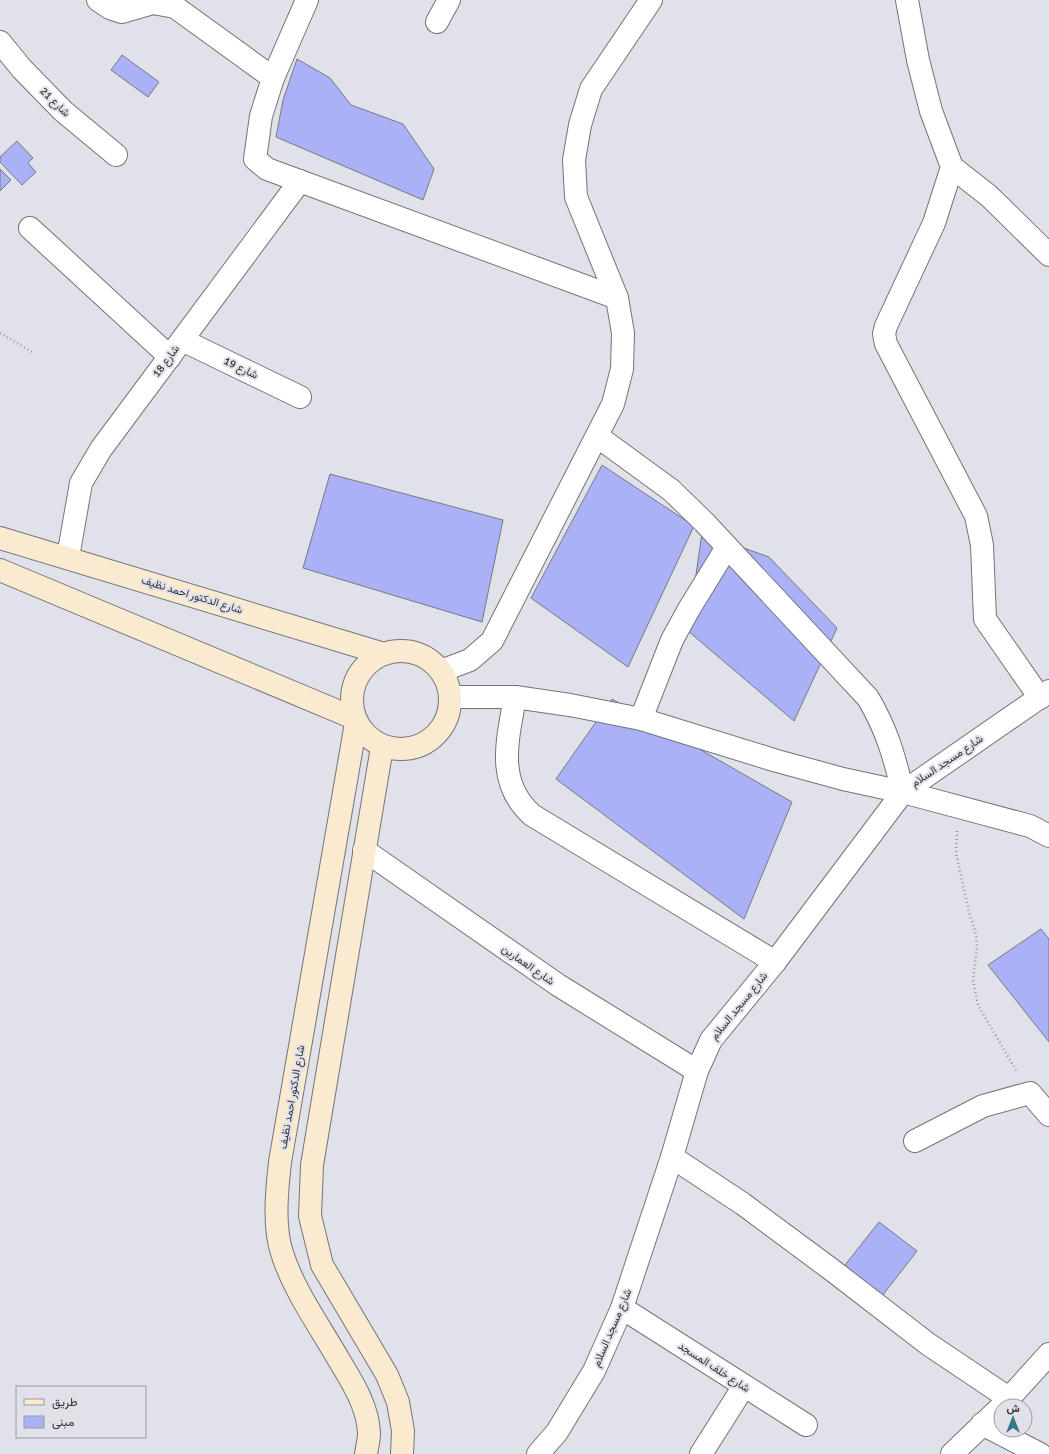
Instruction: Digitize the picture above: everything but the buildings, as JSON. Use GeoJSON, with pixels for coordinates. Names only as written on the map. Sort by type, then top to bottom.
{"type":"FeatureCollection","features":[{"type":"Feature","properties":{"kind":"main road","name":"شارع الدكتور احمد نظيف"},"geometry":{"type":"LineString","coordinates":[[0,538],[68,557],[384,654]]}},
{"type":"Feature","properties":{"kind":"main road"},"geometry":{"type":"LineString","coordinates":[[0,570],[355,720]]}},
{"type":"Feature","properties":{"kind":"main road"},"geometry":{"type":"LineString","coordinates":[[400,651],[416,653],[430,660],[442,671],[448,684],[451,697],[449,714],[442,729],[430,741],[410,749],[399,750],[382,747],[367,737],[355,720],[351,699],[356,680],[367,664],[384,654],[400,651]]}},
{"type":"Feature","properties":{"kind":"main road","name":"شارع الدكتور احمد نظيف"},"geometry":{"type":"LineString","coordinates":[[355,720],[280,1162],[277,1191],[281,1251],[292,1278],[355,1387],[364,1408],[369,1433],[366,1454]]}},
{"type":"Feature","properties":{"kind":"main road"},"geometry":{"type":"LineString","coordinates":[[382,747],[312,1165],[310,1216],[322,1266],[387,1375],[398,1402],[403,1431],[402,1454]]}},
{"type":"Feature","properties":{"kind":"street"},"geometry":{"type":"LineString","coordinates":[[98,0],[110,8],[122,12],[153,4],[175,7],[273,78]]}},
{"type":"Feature","properties":{"kind":"street"},"geometry":{"type":"LineString","coordinates":[[307,0],[273,78],[261,116],[256,158],[267,169],[617,298]]}},
{"type":"Feature","properties":{"kind":"street"},"geometry":{"type":"LineString","coordinates":[[437,22],[449,0]]}},
{"type":"Feature","properties":{"kind":"street"},"geometry":{"type":"LineString","coordinates":[[442,671],[470,660],[492,641],[613,404],[622,369],[623,333],[617,298],[576,197],[574,160],[580,125],[591,89],[651,0]]}},
{"type":"Feature","properties":{"kind":"street"},"geometry":{"type":"LineString","coordinates":[[908,0],[918,60],[931,111],[952,167],[989,196],[1049,255]]}},
{"type":"Feature","properties":{"kind":"street","name":"شارع 21"},"geometry":{"type":"LineString","coordinates":[[0,42],[22,69],[63,111],[116,155]]}},
{"type":"Feature","properties":{"kind":"street"},"geometry":{"type":"LineString","coordinates":[[952,167],[934,223],[894,305],[884,334],[886,344],[976,516],[982,545],[985,620],[1044,695]]}},
{"type":"Feature","properties":{"kind":"street","name":"شارع 18"},"geometry":{"type":"LineString","coordinates":[[68,557],[81,483],[101,449],[300,181]]}},
{"type":"Feature","properties":{"kind":"street","name":"شارع 19"},"geometry":{"type":"LineString","coordinates":[[30,228],[176,348],[300,397]]}},
{"type":"Feature","properties":{"kind":"street"},"geometry":{"type":"LineString","coordinates":[[597,436],[671,490],[727,547],[868,698],[882,721],[892,746],[903,792]]}},
{"type":"Feature","properties":{"kind":"street"},"geometry":{"type":"LineString","coordinates":[[641,719],[672,640],[692,602],[727,547]]}},
{"type":"Feature","properties":{"kind":"street","name":"شارع مسجد السلام"},"geometry":{"type":"LineString","coordinates":[[538,1454],[557,1432],[594,1371],[622,1308],[672,1157],[697,1072],[711,1040],[775,962],[903,792],[1044,695]]}},
{"type":"Feature","properties":{"kind":"street"},"geometry":{"type":"LineString","coordinates":[[451,697],[515,697],[570,705],[641,719],[777,761],[903,792],[1030,826],[1049,836]]}},
{"type":"Feature","properties":{"kind":"street"},"geometry":{"type":"LineString","coordinates":[[515,697],[505,751],[509,777],[523,807],[532,815],[775,962]]}},
{"type":"Feature","properties":{"kind":"street","name":"شارع العمارين"},"geometry":{"type":"LineString","coordinates":[[364,850],[558,986],[697,1072]]}},
{"type":"Feature","properties":{"kind":"street"},"geometry":{"type":"LineString","coordinates":[[914,1141],[976,1109],[1030,1093],[1049,1115]]}},
{"type":"Feature","properties":{"kind":"street"},"geometry":{"type":"LineString","coordinates":[[672,1157],[755,1214],[832,1270],[996,1398]]}},
{"type":"Feature","properties":{"kind":"street","name":"شارع خلف المسجد"},"geometry":{"type":"LineString","coordinates":[[622,1308],[806,1425]]}},
{"type":"Feature","properties":{"kind":"street"},"geometry":{"type":"LineString","coordinates":[[1009,1398],[1049,1354]]}},
{"type":"Feature","properties":{"kind":"street"},"geometry":{"type":"LineString","coordinates":[[701,1454],[744,1386]]}},
{"type":"Feature","properties":{"kind":"street"},"geometry":{"type":"LineString","coordinates":[[952,1454],[993,1414]]}},
{"type":"Feature","properties":{"kind":"street"},"geometry":{"type":"LineString","coordinates":[[982,1424],[1040,1454]]}},
{"type":"Feature","properties":{"kind":"path"},"geometry":{"type":"LineString","coordinates":[[0,333],[32,352]]}},
{"type":"Feature","properties":{"kind":"path"},"geometry":{"type":"LineString","coordinates":[[959,807],[956,853],[969,912],[976,934],[977,947],[973,980],[978,1005],[1030,1093]]}}]}
